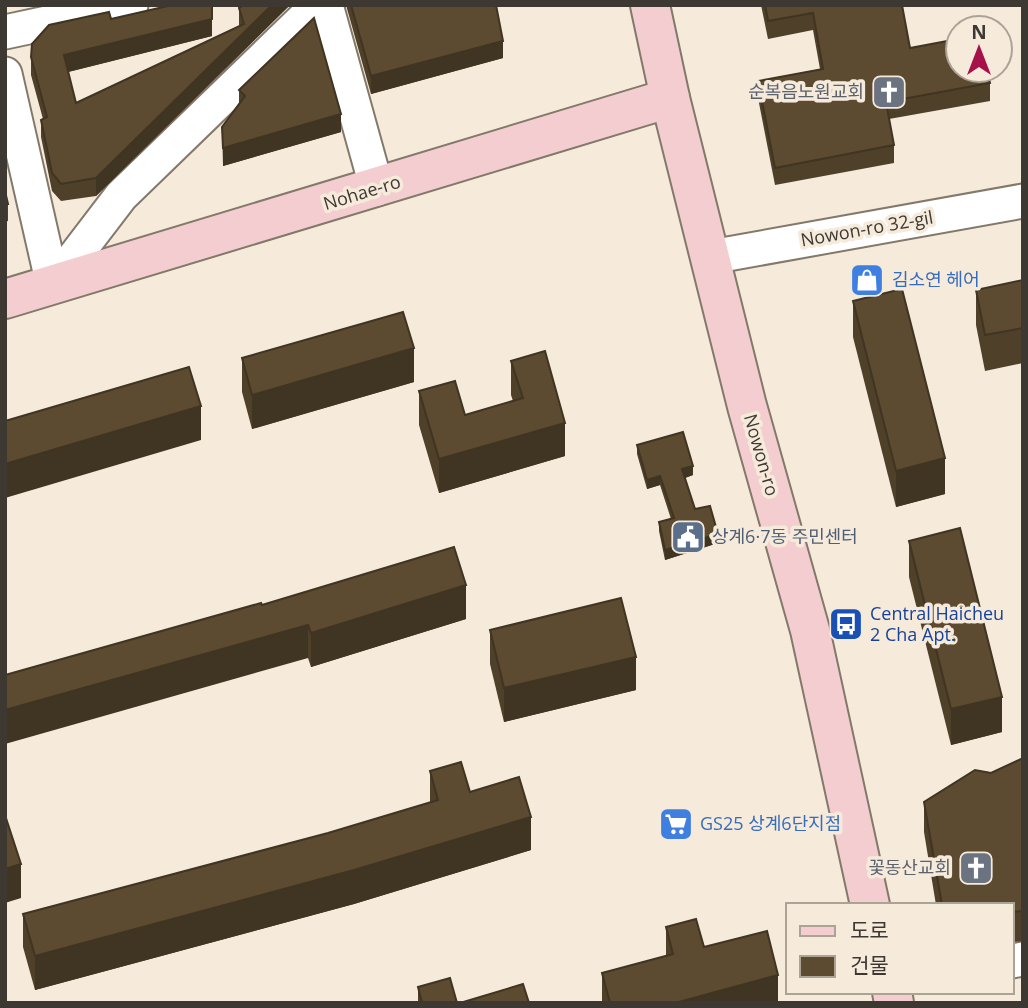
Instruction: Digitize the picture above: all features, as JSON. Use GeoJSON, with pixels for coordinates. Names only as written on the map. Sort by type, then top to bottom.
{"type":"FeatureCollection","features":[{"type":"Feature","properties":{"kind":"main road","name":"Nowon-ro"},"geometry":{"type":"LineString","coordinates":[[650,5],[670,98],[747,406],[810,630],[870,903]]}},
{"type":"Feature","properties":{"kind":"main road","name":"Nohae-ro"},"geometry":{"type":"LineString","coordinates":[[5,299],[377,189],[670,98]]}},
{"type":"Feature","properties":{"kind":"street"},"geometry":{"type":"LineString","coordinates":[[5,32],[131,5]]}},
{"type":"Feature","properties":{"kind":"street"},"geometry":{"type":"LineString","coordinates":[[53,285],[121,196],[318,5]]}},
{"type":"Feature","properties":{"kind":"street"},"geometry":{"type":"LineString","coordinates":[[327,5],[377,189]]}},
{"type":"Feature","properties":{"kind":"street"},"geometry":{"type":"LineString","coordinates":[[5,75],[53,285]]}},
{"type":"Feature","properties":{"kind":"street","name":"Nowon-ro 32-gil"},"geometry":{"type":"LineString","coordinates":[[711,257],[1023,201]]}},
{"type":"Feature","properties":{"kind":"building"},"geometry":{"type":"Polygon","coordinates":[[[172,5],[212,5],[212,19],[64,55],[76,103],[244,24],[239,8],[244,5],[272,5],[96,178],[61,184],[52,173],[41,120],[47,117],[31,57],[32,44],[49,25],[109,12],[111,19],[172,5]]]}},
{"type":"Feature","properties":{"kind":"building"},"geometry":{"type":"Polygon","coordinates":[[[351,5],[496,5],[503,41],[371,76],[351,5]]]}},
{"type":"Feature","properties":{"kind":"building","name":"순복음노원교회"},"geometry":{"type":"Polygon","coordinates":[[[765,5],[902,5],[910,48],[944,42],[944,84],[985,84],[886,102],[894,145],[775,168],[758,81],[823,69],[813,13],[768,21],[765,5]]]}},
{"type":"Feature","properties":{"kind":"building"},"geometry":{"type":"Polygon","coordinates":[[[314,18],[341,114],[223,148],[222,127],[245,96],[239,90],[314,18]]]}},
{"type":"Feature","properties":{"kind":"building"},"geometry":{"type":"Polygon","coordinates":[[[1023,280],[1023,328],[985,335],[976,290],[1023,280]]]}},
{"type":"Feature","properties":{"kind":"building"},"geometry":{"type":"Polygon","coordinates":[[[902,289],[945,458],[896,471],[853,301],[902,289]]]}},
{"type":"Feature","properties":{"kind":"building"},"geometry":{"type":"Polygon","coordinates":[[[403,312],[414,348],[252,395],[242,358],[403,312]]]}},
{"type":"Feature","properties":{"kind":"building"},"geometry":{"type":"Polygon","coordinates":[[[545,351],[565,423],[439,459],[419,391],[455,381],[465,415],[523,398],[511,361],[545,351]]]}},
{"type":"Feature","properties":{"kind":"building"},"geometry":{"type":"Polygon","coordinates":[[[189,367],[201,406],[5,464],[5,421],[189,367]]]}},
{"type":"Feature","properties":{"kind":"building"},"geometry":{"type":"Polygon","coordinates":[[[683,432],[693,466],[682,469],[695,509],[710,506],[718,534],[665,550],[659,522],[674,518],[660,476],[647,480],[637,445],[683,432]]]}},
{"type":"Feature","properties":{"kind":"building"},"geometry":{"type":"Polygon","coordinates":[[[960,528],[1002,697],[951,709],[909,541],[960,528]]]}},
{"type":"Feature","properties":{"kind":"building"},"geometry":{"type":"Polygon","coordinates":[[[454,547],[466,585],[311,633],[308,625],[5,710],[5,675],[261,603],[262,605],[454,547]]]}},
{"type":"Feature","properties":{"kind":"building"},"geometry":{"type":"Polygon","coordinates":[[[621,598],[636,657],[504,688],[490,630],[621,598]]]}},
{"type":"Feature","properties":{"kind":"building","name":"꽃동산교회"},"geometry":{"type":"Polygon","coordinates":[[[1023,758],[1023,911],[1014,912],[1014,903],[942,903],[924,802],[975,770],[991,773],[1023,758]]]}},
{"type":"Feature","properties":{"kind":"building"},"geometry":{"type":"Polygon","coordinates":[[[461,762],[470,792],[519,777],[531,817],[354,870],[35,956],[23,914],[328,833],[438,800],[430,771],[461,762]]]}},
{"type":"Feature","properties":{"kind":"building"},"geometry":{"type":"Polygon","coordinates":[[[5,815],[21,864],[5,869],[5,815]]]}},
{"type":"Feature","properties":{"kind":"building"},"geometry":{"type":"Polygon","coordinates":[[[696,919],[704,947],[767,931],[778,975],[675,1003],[610,1003],[602,973],[673,954],[666,927],[696,919]]]}},
{"type":"Feature","properties":{"kind":"building"},"geometry":{"type":"Polygon","coordinates":[[[450,978],[457,1003],[422,1003],[418,987],[450,978]]]}},
{"type":"Feature","properties":{"kind":"building"},"geometry":{"type":"Polygon","coordinates":[[[523,984],[529,1003],[460,1003],[523,984]]]}},
{"type":"Feature","properties":{"kind":"place","name":"순복음노원교회"},"geometry":{"type":"Point","coordinates":[889,92]}},
{"type":"Feature","properties":{"kind":"place","name":"김소연 헤어"},"geometry":{"type":"Point","coordinates":[867,280]}},
{"type":"Feature","properties":{"kind":"place","name":"상계6·7동 주민센터"},"geometry":{"type":"Point","coordinates":[688,537]}},
{"type":"Feature","properties":{"kind":"place","name":"Central Haicheu 2 Cha Apt."},"geometry":{"type":"Point","coordinates":[846,624]}},
{"type":"Feature","properties":{"kind":"place","name":"GS25 상계6단지점"},"geometry":{"type":"Point","coordinates":[676,824]}},
{"type":"Feature","properties":{"kind":"place","name":"꽃동산교회"},"geometry":{"type":"Point","coordinates":[976,868]}}]}
